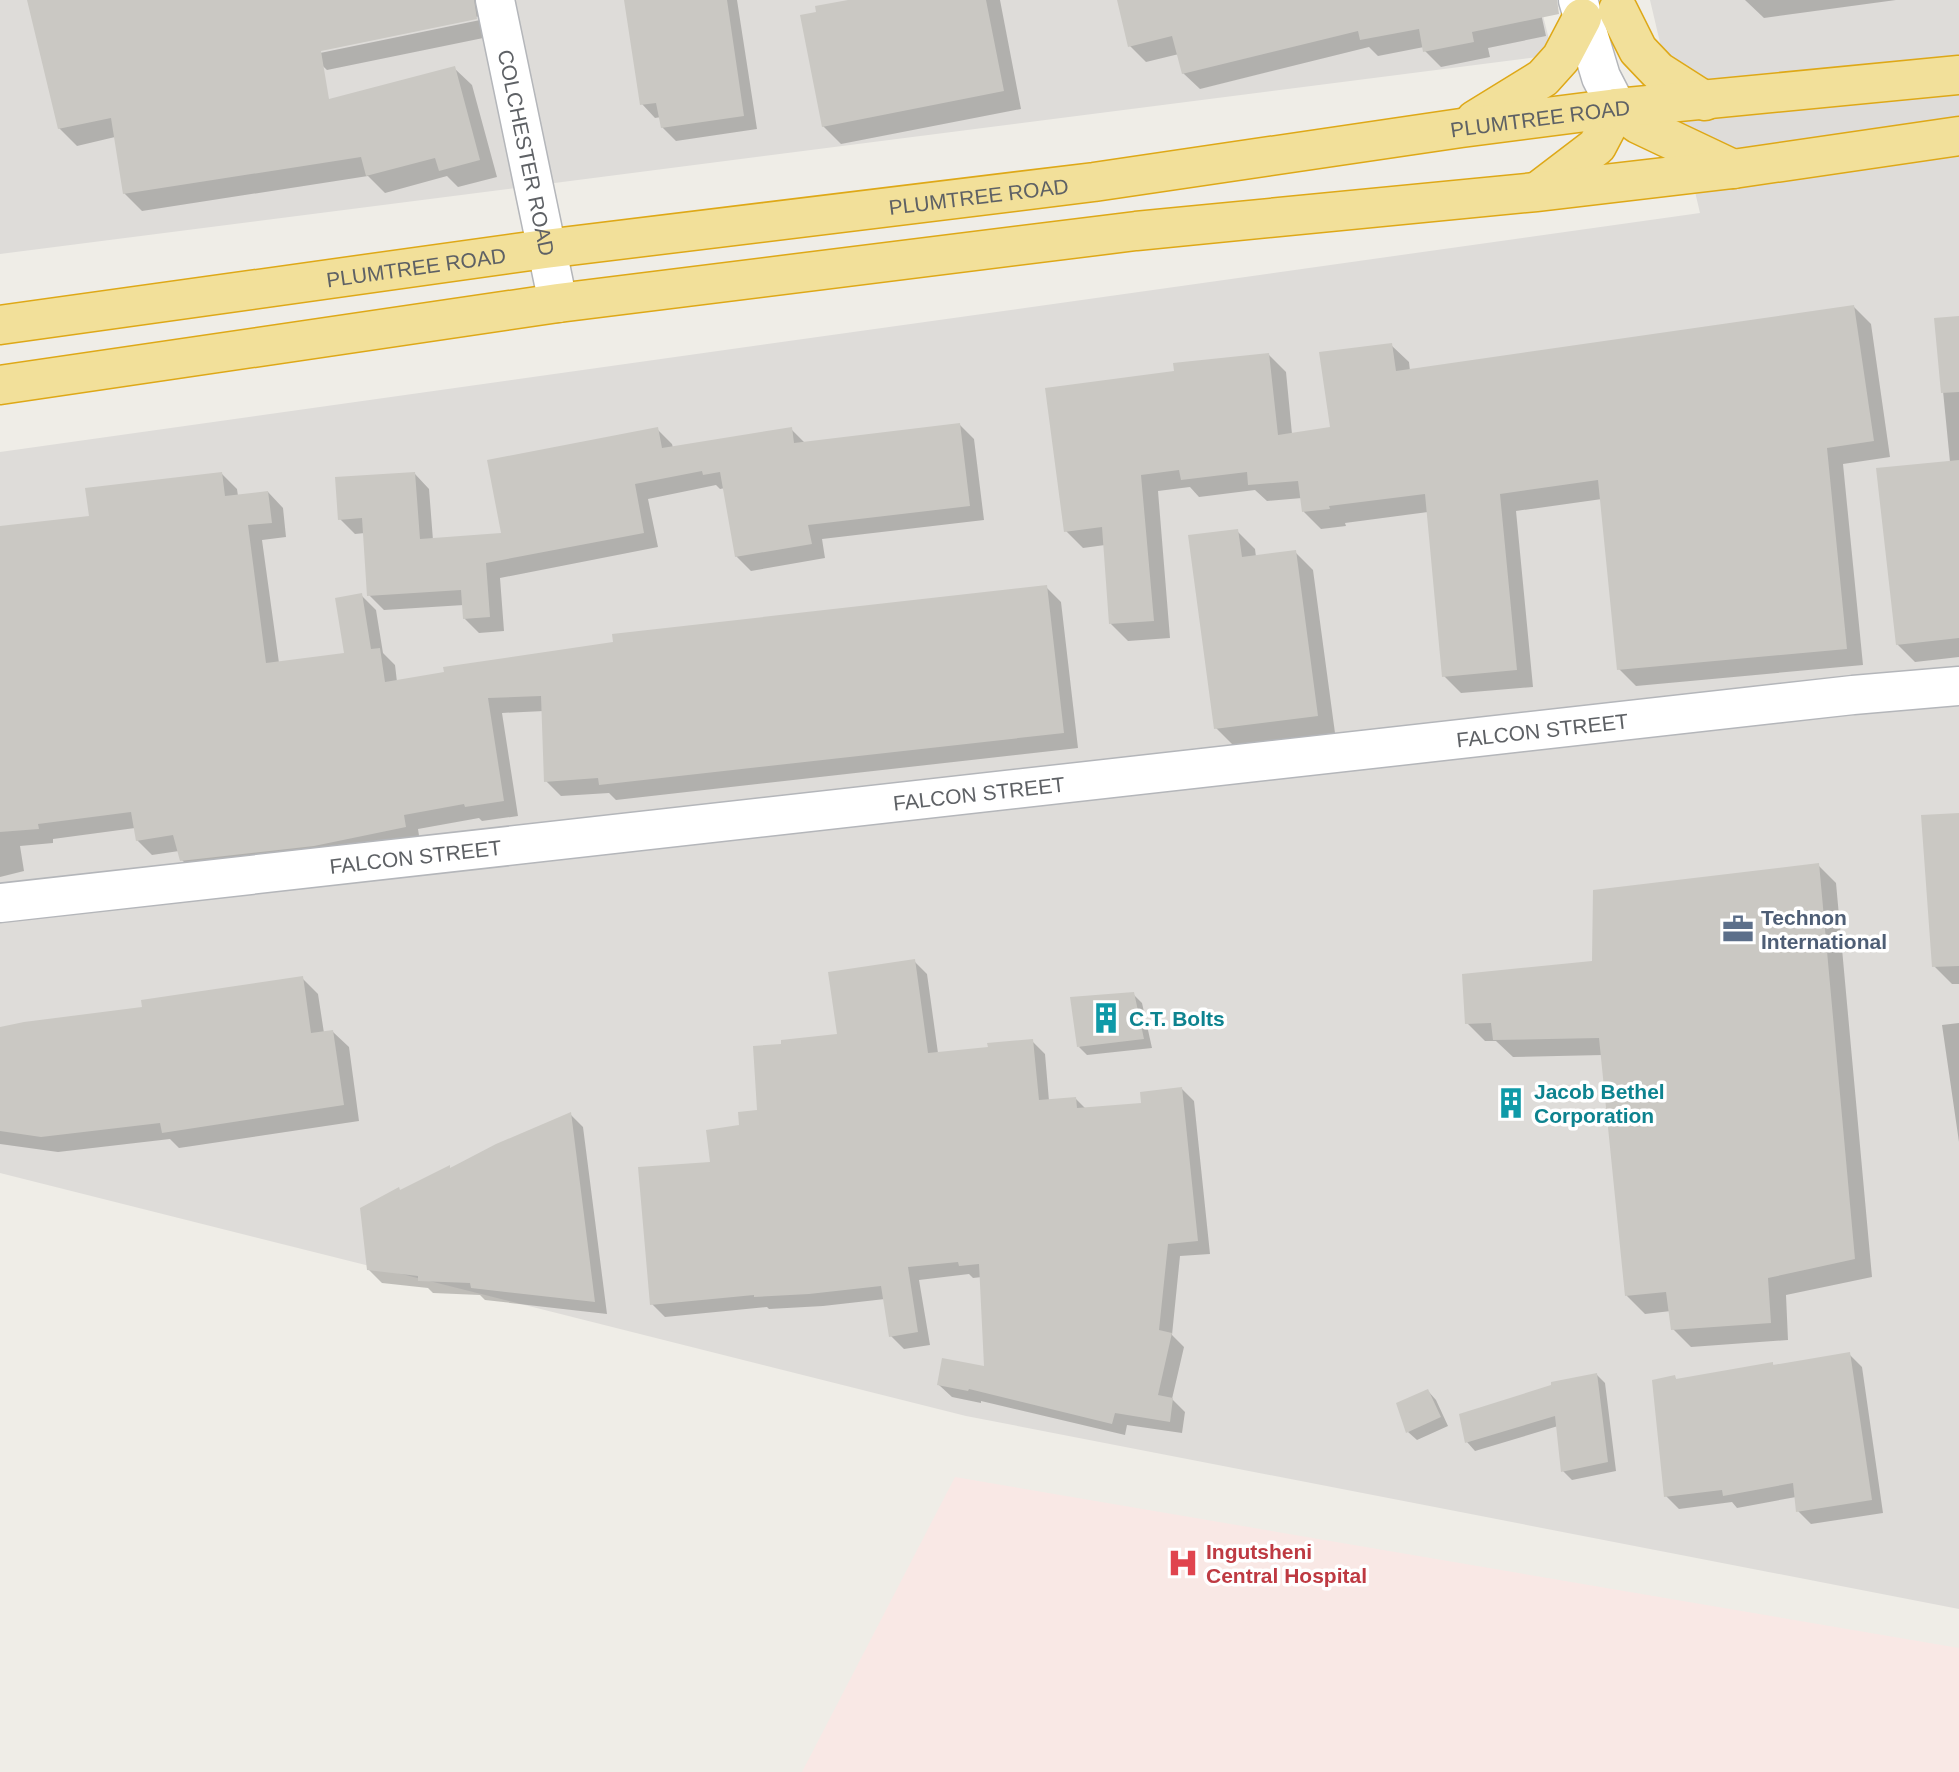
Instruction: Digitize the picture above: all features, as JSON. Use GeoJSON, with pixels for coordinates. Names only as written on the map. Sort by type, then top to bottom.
{"type":"FeatureCollection","features":[{"type":"Feature","properties":{"kind":"highway"},"geometry":{"type":"LineString","coordinates":[[1461,128],[1512,99],[1542,78],[1561,58],[1598,7],[1658,71],[1705,101]]}},
{"type":"Feature","properties":{"kind":"highway","name":"PLUMTREE ROAD"},"geometry":{"type":"LineString","coordinates":[[0,325],[545,249],[1094,182],[1617,108],[1959,75]]}},
{"type":"Feature","properties":{"kind":"highway"},"geometry":{"type":"LineString","coordinates":[[1536,192],[1597,146],[1617,108],[1638,124],[1733,169]]}},
{"type":"Feature","properties":{"kind":"highway"},"geometry":{"type":"LineString","coordinates":[[0,385],[558,303],[1136,231],[1536,192],[1733,169],[1959,136]]}},
{"type":"Feature","properties":{"kind":"street","name":"COLCHESTER ROAD"},"geometry":{"type":"LineString","coordinates":[[495,0],[558,303]]}},
{"type":"Feature","properties":{"kind":"street"},"geometry":{"type":"LineString","coordinates":[[1598,7],[1601,77],[1617,108]]}},
{"type":"Feature","properties":{"kind":"street","name":"FALCON STREET"},"geometry":{"type":"LineString","coordinates":[[0,904],[1853,695],[1959,686]]}},
{"type":"Feature","properties":{"kind":"shaded area"},"geometry":{"type":"Polygon","coordinates":[[[0,0],[1539,0],[1553,55],[0,254],[0,0]]]}},
{"type":"Feature","properties":{"kind":"shaded area"},"geometry":{"type":"Polygon","coordinates":[[[1650,0],[1959,0],[1959,1609],[966,1416],[0,1173],[0,452],[1700,213],[1650,0]]]}},
{"type":"Feature","properties":{"kind":"shaded area","name":"Ingutsheni Central Hospital"},"geometry":{"type":"Polygon","coordinates":[[[955,1477],[1959,1648],[1959,1772],[802,1772],[955,1477]]]}},
{"type":"Feature","properties":{"kind":"building"},"geometry":{"type":"Polygon","coordinates":[[[27,0],[474,0],[477,19],[321,51],[329,99],[455,66],[480,160],[439,171],[435,158],[366,176],[361,157],[123,194],[111,118],[58,129],[27,0]]]}},
{"type":"Feature","properties":{"kind":"building"},"geometry":{"type":"Polygon","coordinates":[[[624,0],[727,0],[744,116],[661,128],[656,103],[640,105],[624,0]]]}},
{"type":"Feature","properties":{"kind":"building"},"geometry":{"type":"Polygon","coordinates":[[[848,0],[986,0],[1004,91],[822,127],[800,15],[816,12],[815,6],[848,0]]]}},
{"type":"Feature","properties":{"kind":"building"},"geometry":{"type":"Polygon","coordinates":[[[1117,0],[1557,0],[1559,14],[1472,32],[1474,42],[1423,52],[1419,29],[1360,40],[1358,31],[1182,74],[1172,36],[1128,47],[1117,0]]]}},
{"type":"Feature","properties":{"kind":"building"},"geometry":{"type":"Polygon","coordinates":[[[1854,305],[1874,441],[1827,448],[1847,649],[1617,670],[1598,480],[1500,494],[1517,670],[1442,677],[1425,494],[1302,512],[1298,481],[1248,485],[1247,472],[1181,480],[1179,470],[1141,475],[1154,621],[1109,624],[1102,527],[1064,532],[1045,388],[1174,371],[1173,363],[1269,353],[1278,435],[1330,427],[1319,352],[1392,343],[1396,371],[1854,305]]]}},
{"type":"Feature","properties":{"kind":"building"},"geometry":{"type":"Polygon","coordinates":[[[1959,316],[1959,392],[1941,393],[1934,318],[1959,316]]]}},
{"type":"Feature","properties":{"kind":"building"},"geometry":{"type":"Polygon","coordinates":[[[960,423],[970,506],[808,525],[812,544],[735,557],[720,472],[703,475],[702,471],[635,484],[644,533],[486,563],[490,617],[463,619],[461,590],[367,596],[362,518],[338,520],[335,477],[415,472],[420,539],[501,533],[487,460],[658,427],[662,448],[792,427],[794,443],[960,423]]]}},
{"type":"Feature","properties":{"kind":"building"},"geometry":{"type":"Polygon","coordinates":[[[1959,460],[1959,638],[1896,645],[1876,468],[1959,460]]]}},
{"type":"Feature","properties":{"kind":"building"},"geometry":{"type":"Polygon","coordinates":[[[222,472],[225,496],[268,491],[272,523],[248,525],[266,663],[344,653],[335,598],[362,593],[371,649],[380,648],[385,682],[444,672],[443,667],[613,642],[612,634],[1047,585],[1064,733],[599,785],[598,778],[544,782],[541,696],[488,698],[504,801],[465,807],[464,804],[404,815],[406,827],[314,846],[180,861],[173,835],[136,841],[131,812],[38,824],[39,829],[0,832],[0,526],[89,516],[85,488],[222,472]]]}},
{"type":"Feature","properties":{"kind":"building"},"geometry":{"type":"Polygon","coordinates":[[[1238,529],[1242,557],[1296,550],[1318,716],[1214,729],[1188,535],[1238,529]]]}},
{"type":"Feature","properties":{"kind":"building"},"geometry":{"type":"Polygon","coordinates":[[[1959,813],[1959,966],[1932,967],[1921,815],[1959,813]]]}},
{"type":"Feature","properties":{"kind":"building"},"geometry":{"type":"Polygon","coordinates":[[[1819,863],[1855,1259],[1768,1278],[1771,1323],[1671,1330],[1666,1292],[1625,1296],[1599,1038],[1493,1040],[1491,1023],[1465,1024],[1462,974],[1592,961],[1593,890],[1819,863]]]}},
{"type":"Feature","properties":{"kind":"building"},"geometry":{"type":"Polygon","coordinates":[[[915,959],[928,1053],[988,1047],[987,1043],[1033,1039],[1039,1100],[1076,1097],[1077,1108],[1141,1103],[1140,1092],[1182,1087],[1198,1241],[1168,1244],[1159,1330],[1172,1333],[1158,1395],[1173,1398],[1170,1422],[1115,1413],[1112,1424],[969,1389],[968,1391],[937,1385],[942,1358],[984,1366],[979,1264],[959,1266],[958,1262],[908,1267],[918,1332],[889,1337],[881,1286],[650,1305],[638,1167],[710,1162],[706,1130],[739,1125],[738,1112],[757,1110],[753,1046],[837,1034],[828,972],[915,959]]]}},
{"type":"Feature","properties":{"kind":"building"},"geometry":{"type":"Polygon","coordinates":[[[303,976],[311,1033],[333,1030],[344,1105],[162,1133],[160,1123],[41,1137],[0,1131],[0,1027],[142,1007],[141,1000],[303,976]]]}},
{"type":"Feature","properties":{"kind":"building","name":"C.T. Bolts"},"geometry":{"type":"Polygon","coordinates":[[[1134,992],[1144,1039],[1077,1047],[1070,997],[1134,992]]]}},
{"type":"Feature","properties":{"kind":"building"},"geometry":{"type":"Polygon","coordinates":[[[571,1112],[595,1302],[471,1288],[470,1283],[418,1281],[418,1276],[367,1270],[360,1208],[399,1187],[400,1190],[571,1112]]]}},
{"type":"Feature","properties":{"kind":"building"},"geometry":{"type":"Polygon","coordinates":[[[1850,1352],[1872,1500],[1796,1512],[1793,1483],[1723,1496],[1722,1490],[1664,1497],[1652,1380],[1675,1375],[1676,1379],[1850,1352]]]}},
{"type":"Feature","properties":{"kind":"building"},"geometry":{"type":"Polygon","coordinates":[[[1597,1373],[1608,1462],[1561,1472],[1555,1416],[1465,1443],[1459,1414],[1551,1385],[1551,1382],[1597,1373]]]}},
{"type":"Feature","properties":{"kind":"building"},"geometry":{"type":"Polygon","coordinates":[[[1428,1389],[1441,1417],[1406,1433],[1396,1403],[1428,1389]]]}},
{"type":"Feature","properties":{"kind":"place","name":"Technon International"},"geometry":{"type":"Point","coordinates":[1738,929]}},
{"type":"Feature","properties":{"kind":"place","name":"C.T. Bolts"},"geometry":{"type":"Point","coordinates":[1106,1018]}},
{"type":"Feature","properties":{"kind":"place","name":"Jacob Bethel Corporation"},"geometry":{"type":"Point","coordinates":[1511,1103]}},
{"type":"Feature","properties":{"kind":"place","name":"Ingutsheni Central Hospital"},"geometry":{"type":"Point","coordinates":[1183,1563]}}]}
